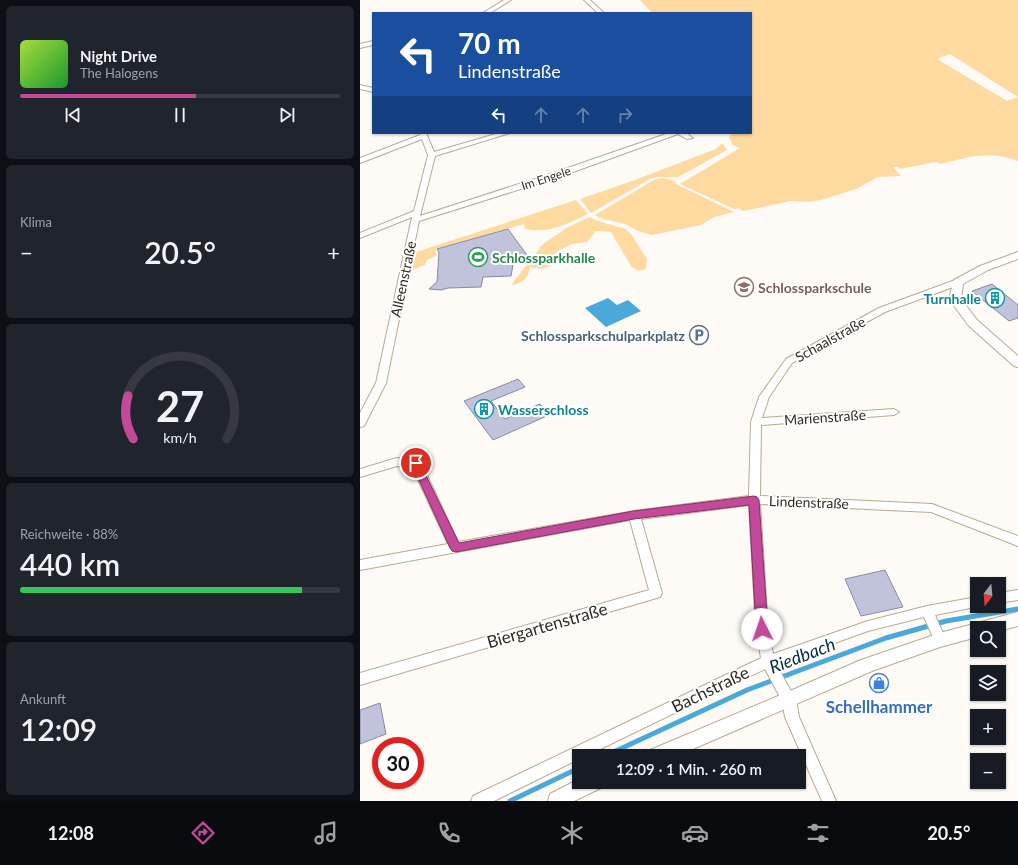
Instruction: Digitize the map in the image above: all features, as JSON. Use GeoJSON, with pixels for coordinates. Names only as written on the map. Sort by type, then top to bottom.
{"type":"FeatureCollection","features":[{"type":"Feature","properties":{"kind":"street"},"geometry":{"type":"LineString","coordinates":[[488,12],[508,0]]}},
{"type":"Feature","properties":{"kind":"street"},"geometry":{"type":"LineString","coordinates":[[587,0],[600,12]]}},
{"type":"Feature","properties":{"kind":"street"},"geometry":{"type":"LineString","coordinates":[[360,46],[372,43]]}},
{"type":"Feature","properties":{"kind":"street"},"geometry":{"type":"LineString","coordinates":[[360,87],[372,90]]}},
{"type":"Feature","properties":{"kind":"street"},"geometry":{"type":"LineString","coordinates":[[360,161],[423,135],[432,155],[504,134]]}},
{"type":"Feature","properties":{"kind":"street","name":"Im Engele"},"geometry":{"type":"LineString","coordinates":[[360,236],[416,216],[559,174],[673,134]]}},
{"type":"Feature","properties":{"kind":"street"},"geometry":{"type":"LineString","coordinates":[[683,134],[689,138]]}},
{"type":"Feature","properties":{"kind":"street","name":"Alleenstraße"},"geometry":{"type":"LineString","coordinates":[[360,423],[381,383],[416,216],[432,155]]}},
{"type":"Feature","properties":{"kind":"street"},"geometry":{"type":"LineString","coordinates":[[1018,255],[984,268],[958,282],[955,299],[973,323],[1018,363]]}},
{"type":"Feature","properties":{"kind":"street","name":"Schaalstraße"},"geometry":{"type":"LineString","coordinates":[[789,700],[770,665],[762,629],[754,500],[756,422],[764,397],[789,361],[882,310],[958,282]]}},
{"type":"Feature","properties":{"kind":"street","name":"Marienstraße"},"geometry":{"type":"LineString","coordinates":[[756,422],[894,412]]}},
{"type":"Feature","properties":{"kind":"street"},"geometry":{"type":"LineString","coordinates":[[360,473],[397,462],[416,463],[456,548]]}},
{"type":"Feature","properties":{"kind":"street","name":"Lindenstraße"},"geometry":{"type":"LineString","coordinates":[[360,565],[634,515],[754,500],[932,508],[1018,541]]}},
{"type":"Feature","properties":{"kind":"street","name":"Biergartenstraße"},"geometry":{"type":"LineString","coordinates":[[360,679],[656,593],[634,515]]}},
{"type":"Feature","properties":{"kind":"street"},"geometry":{"type":"LineString","coordinates":[[1006,597],[1018,595]]}},
{"type":"Feature","properties":{"kind":"street","name":"Bachstraße"},"geometry":{"type":"LineString","coordinates":[[478,801],[770,665],[868,626],[970,604]]}},
{"type":"Feature","properties":{"kind":"street"},"geometry":{"type":"LineString","coordinates":[[928,614],[938,636]]}},
{"type":"Feature","properties":{"kind":"street"},"geometry":{"type":"LineString","coordinates":[[1006,622],[1018,619]]}},
{"type":"Feature","properties":{"kind":"street"},"geometry":{"type":"LineString","coordinates":[[673,749],[938,636],[970,631]]}},
{"type":"Feature","properties":{"kind":"street"},"geometry":{"type":"LineString","coordinates":[[789,700],[792,717],[829,801]]}},
{"type":"Feature","properties":{"kind":"street"},"geometry":{"type":"LineString","coordinates":[[557,801],[577,789]]}},
{"type":"Feature","properties":{"kind":"shaded area"},"geometry":{"type":"Polygon","coordinates":[[[640,0],[1018,0],[1018,97],[1018,161],[988,155],[970,157],[941,164],[936,162],[900,169],[898,167],[893,167],[901,176],[878,177],[856,189],[821,200],[807,202],[791,201],[743,211],[739,208],[734,209],[680,184],[740,148],[733,145],[729,137],[730,134],[752,134],[752,12],[651,12],[640,0]],[[950,54],[937,59],[1007,101],[1018,97],[950,54]]]}},
{"type":"Feature","properties":{"kind":"shaded area"},"geometry":{"type":"Polygon","coordinates":[[[722,143],[727,150],[678,177],[657,177],[650,179],[591,213],[580,199],[716,149],[722,143]]]}},
{"type":"Feature","properties":{"kind":"shaded area"},"geometry":{"type":"Polygon","coordinates":[[[663,178],[674,181],[676,184],[734,212],[714,217],[701,225],[652,235],[638,231],[625,224],[600,218],[595,215],[654,180],[663,178]]]}},
{"type":"Feature","properties":{"kind":"shaded area"},"geometry":{"type":"Polygon","coordinates":[[[576,200],[588,214],[550,229],[525,229],[524,224],[436,249],[436,256],[427,260],[425,265],[412,270],[416,252],[576,200]]]}},
{"type":"Feature","properties":{"kind":"shaded area"},"geometry":{"type":"Polygon","coordinates":[[[590,217],[595,220],[625,229],[631,234],[647,259],[646,269],[638,271],[631,266],[611,232],[596,231],[587,242],[572,244],[556,252],[557,263],[542,269],[530,267],[528,274],[522,282],[511,285],[543,244],[568,227],[590,217]]]}},
{"type":"Feature","properties":{"kind":"water"},"geometry":{"type":"Polygon","coordinates":[[[608,298],[617,305],[628,300],[641,311],[606,327],[585,308],[608,298]]]}},
{"type":"Feature","properties":{"kind":"building","name":"Schlossparkhalle"},"geometry":{"type":"Polygon","coordinates":[[[508,229],[527,255],[514,259],[511,276],[483,277],[481,287],[448,288],[441,290],[429,289],[437,282],[439,252],[437,249],[508,229]]]}},
{"type":"Feature","properties":{"kind":"building","name":"Turnhalle"},"geometry":{"type":"Polygon","coordinates":[[[992,284],[1018,305],[1018,318],[1009,321],[972,291],[992,284]]]}},
{"type":"Feature","properties":{"kind":"building","name":"Wasserschloss"},"geometry":{"type":"Polygon","coordinates":[[[518,379],[525,387],[491,401],[505,419],[540,404],[549,415],[493,440],[464,401],[518,379]]]}},
{"type":"Feature","properties":{"kind":"building"},"geometry":{"type":"Polygon","coordinates":[[[885,570],[903,607],[861,616],[845,579],[885,570]]]}},
{"type":"Feature","properties":{"kind":"building"},"geometry":{"type":"Polygon","coordinates":[[[380,703],[386,734],[378,737],[372,737],[372,739],[360,744],[360,710],[380,703]]]}},
{"type":"Feature","properties":{"kind":"waterway","name":"Riedbach"},"geometry":{"type":"LineString","coordinates":[[620,749],[747,690],[886,638],[946,621],[1018,609]]}},
{"type":"Feature","properties":{"kind":"waterway","name":"Riedbach"},"geometry":{"type":"LineString","coordinates":[[510,801],[572,771]]}},
{"type":"Feature","properties":{"kind":"place","name":"Schlossparkhalle"},"geometry":{"type":"Point","coordinates":[478,257]}},
{"type":"Feature","properties":{"kind":"place","name":"Schlossparkschule"},"geometry":{"type":"Point","coordinates":[744,287]}},
{"type":"Feature","properties":{"kind":"place","name":"Turnhalle"},"geometry":{"type":"Point","coordinates":[995,298]}},
{"type":"Feature","properties":{"kind":"place","name":"Schlossparkschulparkplatz"},"geometry":{"type":"Point","coordinates":[699,335]}},
{"type":"Feature","properties":{"kind":"place","name":"Wasserschloss"},"geometry":{"type":"Point","coordinates":[484,409]}},
{"type":"Feature","properties":{"kind":"place","name":"Schellhammer"},"geometry":{"type":"Point","coordinates":[879,683]}},
{"type":"Feature","properties":{"kind":"route"},"geometry":{"type":"LineString","coordinates":[[416,463],[456,548],[634,515],[754,500],[762,629]]}}]}
